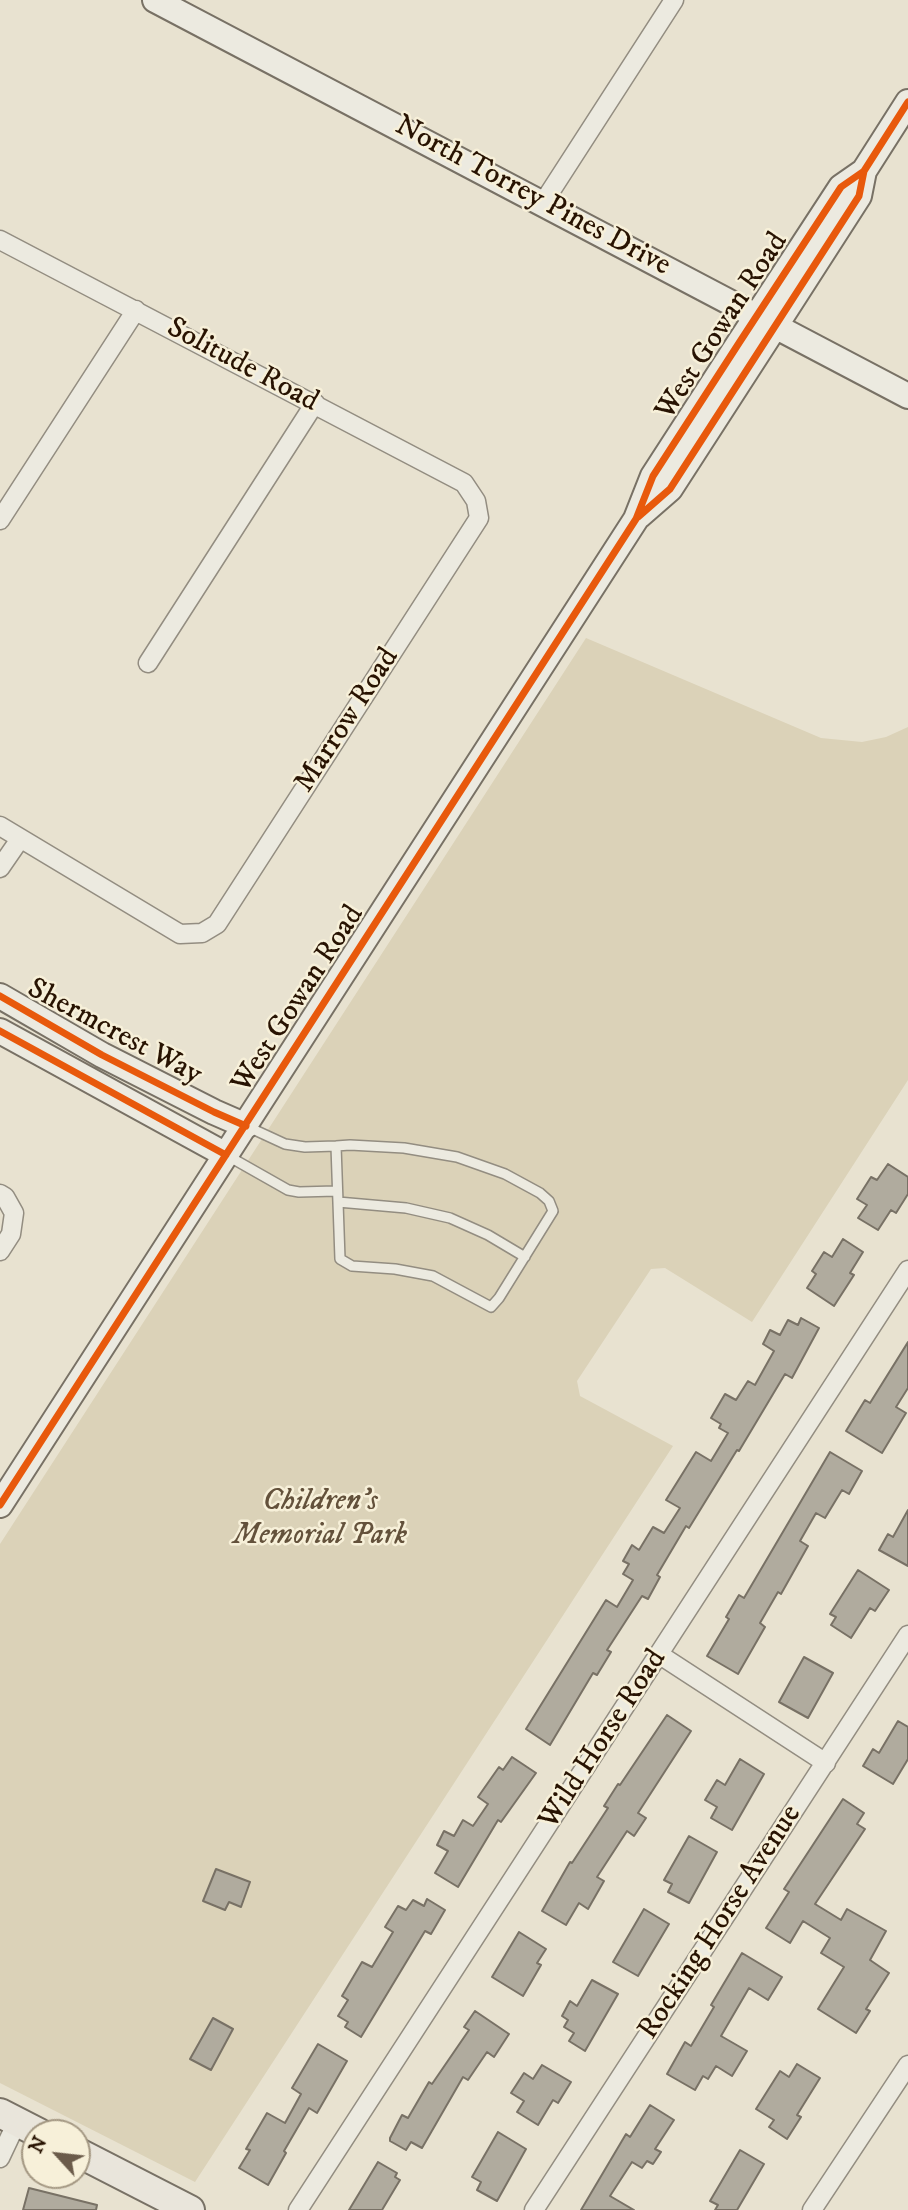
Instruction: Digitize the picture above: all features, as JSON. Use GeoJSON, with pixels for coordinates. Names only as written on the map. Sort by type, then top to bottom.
{"type":"FeatureCollection","features":[{"type":"Feature","properties":{"kind":"main road"},"geometry":{"type":"LineString","coordinates":[[91,2159],[190,2210]]}},
{"type":"Feature","properties":{"kind":"street","name":"North Torrey Pines Drive"},"geometry":{"type":"LineString","coordinates":[[155,0],[908,396]]}},
{"type":"Feature","properties":{"kind":"street"},"geometry":{"type":"LineString","coordinates":[[544,203],[674,0]]}},
{"type":"Feature","properties":{"kind":"street","name":"West Gowan Road"},"geometry":{"type":"LineString","coordinates":[[0,1505],[636,519],[670,489],[767,320],[859,196],[863,171],[908,102]]}},
{"type":"Feature","properties":{"kind":"street","name":"Solitude Road"},"geometry":{"type":"LineString","coordinates":[[0,240],[464,483],[476,501]]}},
{"type":"Feature","properties":{"kind":"street"},"geometry":{"type":"LineString","coordinates":[[0,520],[136,310]]}},
{"type":"Feature","properties":{"kind":"street"},"geometry":{"type":"LineString","coordinates":[[148,663],[315,404]]}},
{"type":"Feature","properties":{"kind":"street","name":"Marrow Road"},"geometry":{"type":"LineString","coordinates":[[20,839],[180,934],[202,933],[217,924],[479,518],[476,501]]}},
{"type":"Feature","properties":{"kind":"street"},"geometry":{"type":"LineString","coordinates":[[0,826],[20,839],[0,868]]}},
{"type":"Feature","properties":{"kind":"street","name":"Shermcrest Way"},"geometry":{"type":"LineString","coordinates":[[0,996],[102,1055],[246,1126]]}},
{"type":"Feature","properties":{"kind":"street","name":"Shermcrest Way"},"geometry":{"type":"LineString","coordinates":[[0,1031],[226,1155]]}},
{"type":"Feature","properties":{"kind":"street"},"geometry":{"type":"LineString","coordinates":[[0,1194],[5,1197],[14,1213],[11,1234],[0,1251]]}},
{"type":"Feature","properties":{"kind":"street","name":"Wild Horse Road"},"geometry":{"type":"LineString","coordinates":[[298,2210],[908,1270]]}},
{"type":"Feature","properties":{"kind":"street","name":"Rocking Horse Avenue"},"geometry":{"type":"LineString","coordinates":[[534,2210],[908,1635]]}},
{"type":"Feature","properties":{"kind":"street"},"geometry":{"type":"LineString","coordinates":[[660,1655],[826,1763]]}},
{"type":"Feature","properties":{"kind":"street"},"geometry":{"type":"LineString","coordinates":[[812,2210],[908,2065]]}},
{"type":"Feature","properties":{"kind":"street"},"geometry":{"type":"LineString","coordinates":[[0,2158],[19,2123]]}},
{"type":"Feature","properties":{"kind":"lane"},"geometry":{"type":"LineString","coordinates":[[246,1126],[285,1144],[305,1147],[336,1146],[404,1148],[457,1157],[505,1174],[540,1193],[549,1201],[553,1211],[491,1307],[433,1276],[395,1269],[352,1266],[340,1259],[336,1146]]}},
{"type":"Feature","properties":{"kind":"lane"},"geometry":{"type":"LineString","coordinates":[[226,1155],[288,1190],[336,1191]]}},
{"type":"Feature","properties":{"kind":"lane"},"geometry":{"type":"LineString","coordinates":[[338,1202],[407,1208],[450,1218],[525,1256]]}},
{"type":"Feature","properties":{"kind":"green space","name":"Children's Memorial Park"},"geometry":{"type":"Polygon","coordinates":[[[586,638],[821,738],[862,742],[886,737],[908,727],[908,1080],[752,1322],[665,1268],[651,1269],[577,1381],[580,1396],[673,1446],[195,2182],[91,2129],[91,2119],[71,2119],[0,2083],[0,1544],[586,638]]]}},
{"type":"Feature","properties":{"kind":"building"},"geometry":{"type":"Polygon","coordinates":[[[888,1164],[908,1177],[908,1194],[896,1213],[891,1210],[878,1230],[858,1218],[867,1205],[857,1199],[871,1177],[877,1180],[888,1164]]]}},
{"type":"Feature","properties":{"kind":"building"},"geometry":{"type":"Polygon","coordinates":[[[843,1239],[863,1252],[850,1273],[854,1275],[834,1306],[807,1288],[816,1274],[812,1271],[824,1252],[832,1257],[843,1239]]]}},
{"type":"Feature","properties":{"kind":"building"},"geometry":{"type":"Polygon","coordinates":[[[801,1318],[819,1328],[792,1378],[785,1374],[689,1528],[686,1526],[657,1575],[660,1577],[648,1599],[642,1596],[607,1650],[611,1652],[597,1675],[593,1673],[550,1745],[526,1729],[606,1600],[617,1607],[633,1580],[623,1574],[629,1564],[623,1561],[632,1545],[639,1550],[653,1527],[664,1533],[680,1508],[666,1500],[696,1452],[711,1461],[728,1433],[719,1428],[721,1424],[711,1418],[725,1394],[736,1400],[748,1381],[755,1385],[774,1351],[763,1344],[770,1330],[780,1335],[788,1320],[798,1325],[801,1318]]]}},
{"type":"Feature","properties":{"kind":"building"},"geometry":{"type":"Polygon","coordinates":[[[908,1342],[908,1388],[896,1407],[906,1413],[882,1453],[846,1431],[865,1400],[870,1403],[908,1342]]]}},
{"type":"Feature","properties":{"kind":"building"},"geometry":{"type":"Polygon","coordinates":[[[830,1452],[862,1471],[849,1494],[842,1490],[825,1518],[816,1513],[800,1541],[808,1546],[781,1594],[778,1592],[760,1623],[765,1627],[738,1674],[707,1656],[729,1619],[726,1617],[739,1595],[744,1598],[830,1452]]]}},
{"type":"Feature","properties":{"kind":"building"},"geometry":{"type":"Polygon","coordinates":[[[908,1510],[908,1566],[879,1550],[888,1534],[893,1537],[908,1510]]]}},
{"type":"Feature","properties":{"kind":"building"},"geometry":{"type":"Polygon","coordinates":[[[858,1570],[889,1590],[875,1611],[870,1608],[851,1638],[831,1625],[836,1617],[830,1614],[858,1570]]]}},
{"type":"Feature","properties":{"kind":"building"},"geometry":{"type":"Polygon","coordinates":[[[804,1657],[833,1673],[808,1718],[779,1702],[804,1657]]]}},
{"type":"Feature","properties":{"kind":"building"},"geometry":{"type":"Polygon","coordinates":[[[667,1715],[691,1731],[638,1813],[646,1818],[634,1836],[627,1831],[597,1877],[604,1881],[588,1909],[579,1903],[566,1925],[542,1911],[570,1862],[572,1863],[608,1808],[604,1806],[618,1784],[620,1785],[667,1715]]]}},
{"type":"Feature","properties":{"kind":"building"},"geometry":{"type":"Polygon","coordinates":[[[898,1721],[908,1727],[908,1759],[893,1784],[863,1766],[873,1749],[879,1753],[898,1721]]]}},
{"type":"Feature","properties":{"kind":"building"},"geometry":{"type":"Polygon","coordinates":[[[512,1757],[536,1773],[501,1822],[498,1820],[458,1887],[435,1873],[448,1851],[437,1845],[444,1831],[454,1836],[463,1820],[473,1826],[488,1804],[478,1797],[499,1767],[503,1770],[512,1757]]]}},
{"type":"Feature","properties":{"kind":"building"},"geometry":{"type":"Polygon","coordinates":[[[740,1759],[764,1774],[732,1830],[711,1818],[717,1807],[705,1800],[717,1780],[725,1785],[740,1759]]]}},
{"type":"Feature","properties":{"kind":"building"},"geometry":{"type":"Polygon","coordinates":[[[843,1799],[864,1813],[857,1824],[865,1829],[815,1904],[841,1920],[847,1909],[886,1931],[870,1960],[889,1973],[866,2009],[870,2011],[856,2033],[818,2009],[844,1967],[821,1953],[830,1938],[803,1921],[790,1943],[766,1928],[789,1892],[784,1889],[843,1799]]]}},
{"type":"Feature","properties":{"kind":"building"},"geometry":{"type":"Polygon","coordinates":[[[689,1836],[717,1852],[689,1903],[668,1892],[672,1884],[664,1880],[689,1836]]]}},
{"type":"Feature","properties":{"kind":"building"},"geometry":{"type":"Polygon","coordinates":[[[216,1869],[250,1882],[241,1907],[229,1902],[225,1910],[203,1901],[216,1869]]]}},
{"type":"Feature","properties":{"kind":"building"},"geometry":{"type":"Polygon","coordinates":[[[427,1899],[445,1910],[431,1934],[425,1931],[361,2037],[345,2027],[348,2022],[338,2016],[348,2000],[342,1996],[362,1962],[372,1967],[393,1932],[385,1927],[398,1906],[406,1910],[413,1900],[424,1906],[427,1899]]]}},
{"type":"Feature","properties":{"kind":"building"},"geometry":{"type":"Polygon","coordinates":[[[644,1909],[669,1924],[638,1976],[613,1962],[644,1909]]]}},
{"type":"Feature","properties":{"kind":"building"},"geometry":{"type":"Polygon","coordinates":[[[519,1932],[546,1949],[537,1963],[541,1965],[523,1996],[492,1977],[519,1932]]]}},
{"type":"Feature","properties":{"kind":"building"},"geometry":{"type":"Polygon","coordinates":[[[742,1953],[782,1977],[768,2000],[749,1988],[721,2036],[747,2051],[732,2076],[716,2066],[708,2079],[703,2076],[695,2090],[667,2074],[685,2042],[691,2046],[714,2007],[711,2005],[742,1953]]]}},
{"type":"Feature","properties":{"kind":"building"},"geometry":{"type":"Polygon","coordinates":[[[592,1980],[618,1994],[585,2051],[569,2041],[574,2033],[564,2027],[568,2020],[562,2016],[570,2001],[577,2006],[592,1980]]]}},
{"type":"Feature","properties":{"kind":"building"},"geometry":{"type":"Polygon","coordinates":[[[475,2011],[509,2034],[494,2057],[487,2052],[468,2080],[463,2077],[422,2148],[411,2142],[406,2150],[390,2141],[402,2115],[408,2118],[429,2082],[432,2084],[469,2030],[464,2027],[475,2011]]]}},
{"type":"Feature","properties":{"kind":"building"},"geometry":{"type":"Polygon","coordinates":[[[213,2018],[233,2029],[211,2070],[190,2059],[213,2018]]]}},
{"type":"Feature","properties":{"kind":"building"},"geometry":{"type":"Polygon","coordinates":[[[318,2044],[347,2061],[317,2113],[309,2108],[268,2185],[239,2168],[250,2150],[246,2149],[267,2113],[285,2123],[301,2094],[292,2088],[318,2044]]]}},
{"type":"Feature","properties":{"kind":"building"},"geometry":{"type":"Polygon","coordinates":[[[797,2064],[820,2078],[797,2115],[801,2117],[787,2139],[769,2127],[774,2120],[756,2109],[780,2071],[789,2077],[797,2064]]]}},
{"type":"Feature","properties":{"kind":"building"},"geometry":{"type":"Polygon","coordinates":[[[542,2065],[571,2082],[558,2103],[553,2100],[538,2125],[517,2112],[524,2101],[511,2093],[524,2073],[533,2079],[542,2065]]]}},
{"type":"Feature","properties":{"kind":"building"},"geometry":{"type":"Polygon","coordinates":[[[650,2105],[674,2120],[655,2149],[661,2152],[653,2164],[647,2161],[642,2168],[632,2162],[610,2196],[634,2210],[581,2210],[626,2134],[630,2137],[650,2105]]]}},
{"type":"Feature","properties":{"kind":"building"},"geometry":{"type":"Polygon","coordinates":[[[498,2132],[526,2149],[497,2201],[477,2190],[481,2182],[472,2177],[498,2132]]]}},
{"type":"Feature","properties":{"kind":"building"},"geometry":{"type":"Polygon","coordinates":[[[740,2150],[764,2164],[737,2210],[715,2210],[718,2205],[710,2201],[740,2150]]]}},
{"type":"Feature","properties":{"kind":"building"},"geometry":{"type":"Polygon","coordinates":[[[378,2162],[397,2173],[395,2177],[400,2180],[382,2210],[349,2210],[378,2162]]]}},
{"type":"Feature","properties":{"kind":"building"},"geometry":{"type":"Polygon","coordinates":[[[29,2189],[97,2205],[96,2210],[23,2210],[29,2189]]]}},
{"type":"Feature","properties":{"kind":"cycle path"},"geometry":{"type":"LineString","coordinates":[[0,1505],[636,519],[653,476],[739,343],[841,187],[864,171],[908,102]]}},
{"type":"Feature","properties":{"kind":"cycle path"},"geometry":{"type":"LineString","coordinates":[[638,517],[670,489],[859,196],[864,171]]}},
{"type":"Feature","properties":{"kind":"cycle path"},"geometry":{"type":"LineString","coordinates":[[0,996],[102,1055],[246,1126]]}},
{"type":"Feature","properties":{"kind":"cycle path"},"geometry":{"type":"LineString","coordinates":[[0,1031],[226,1155]]}}]}
